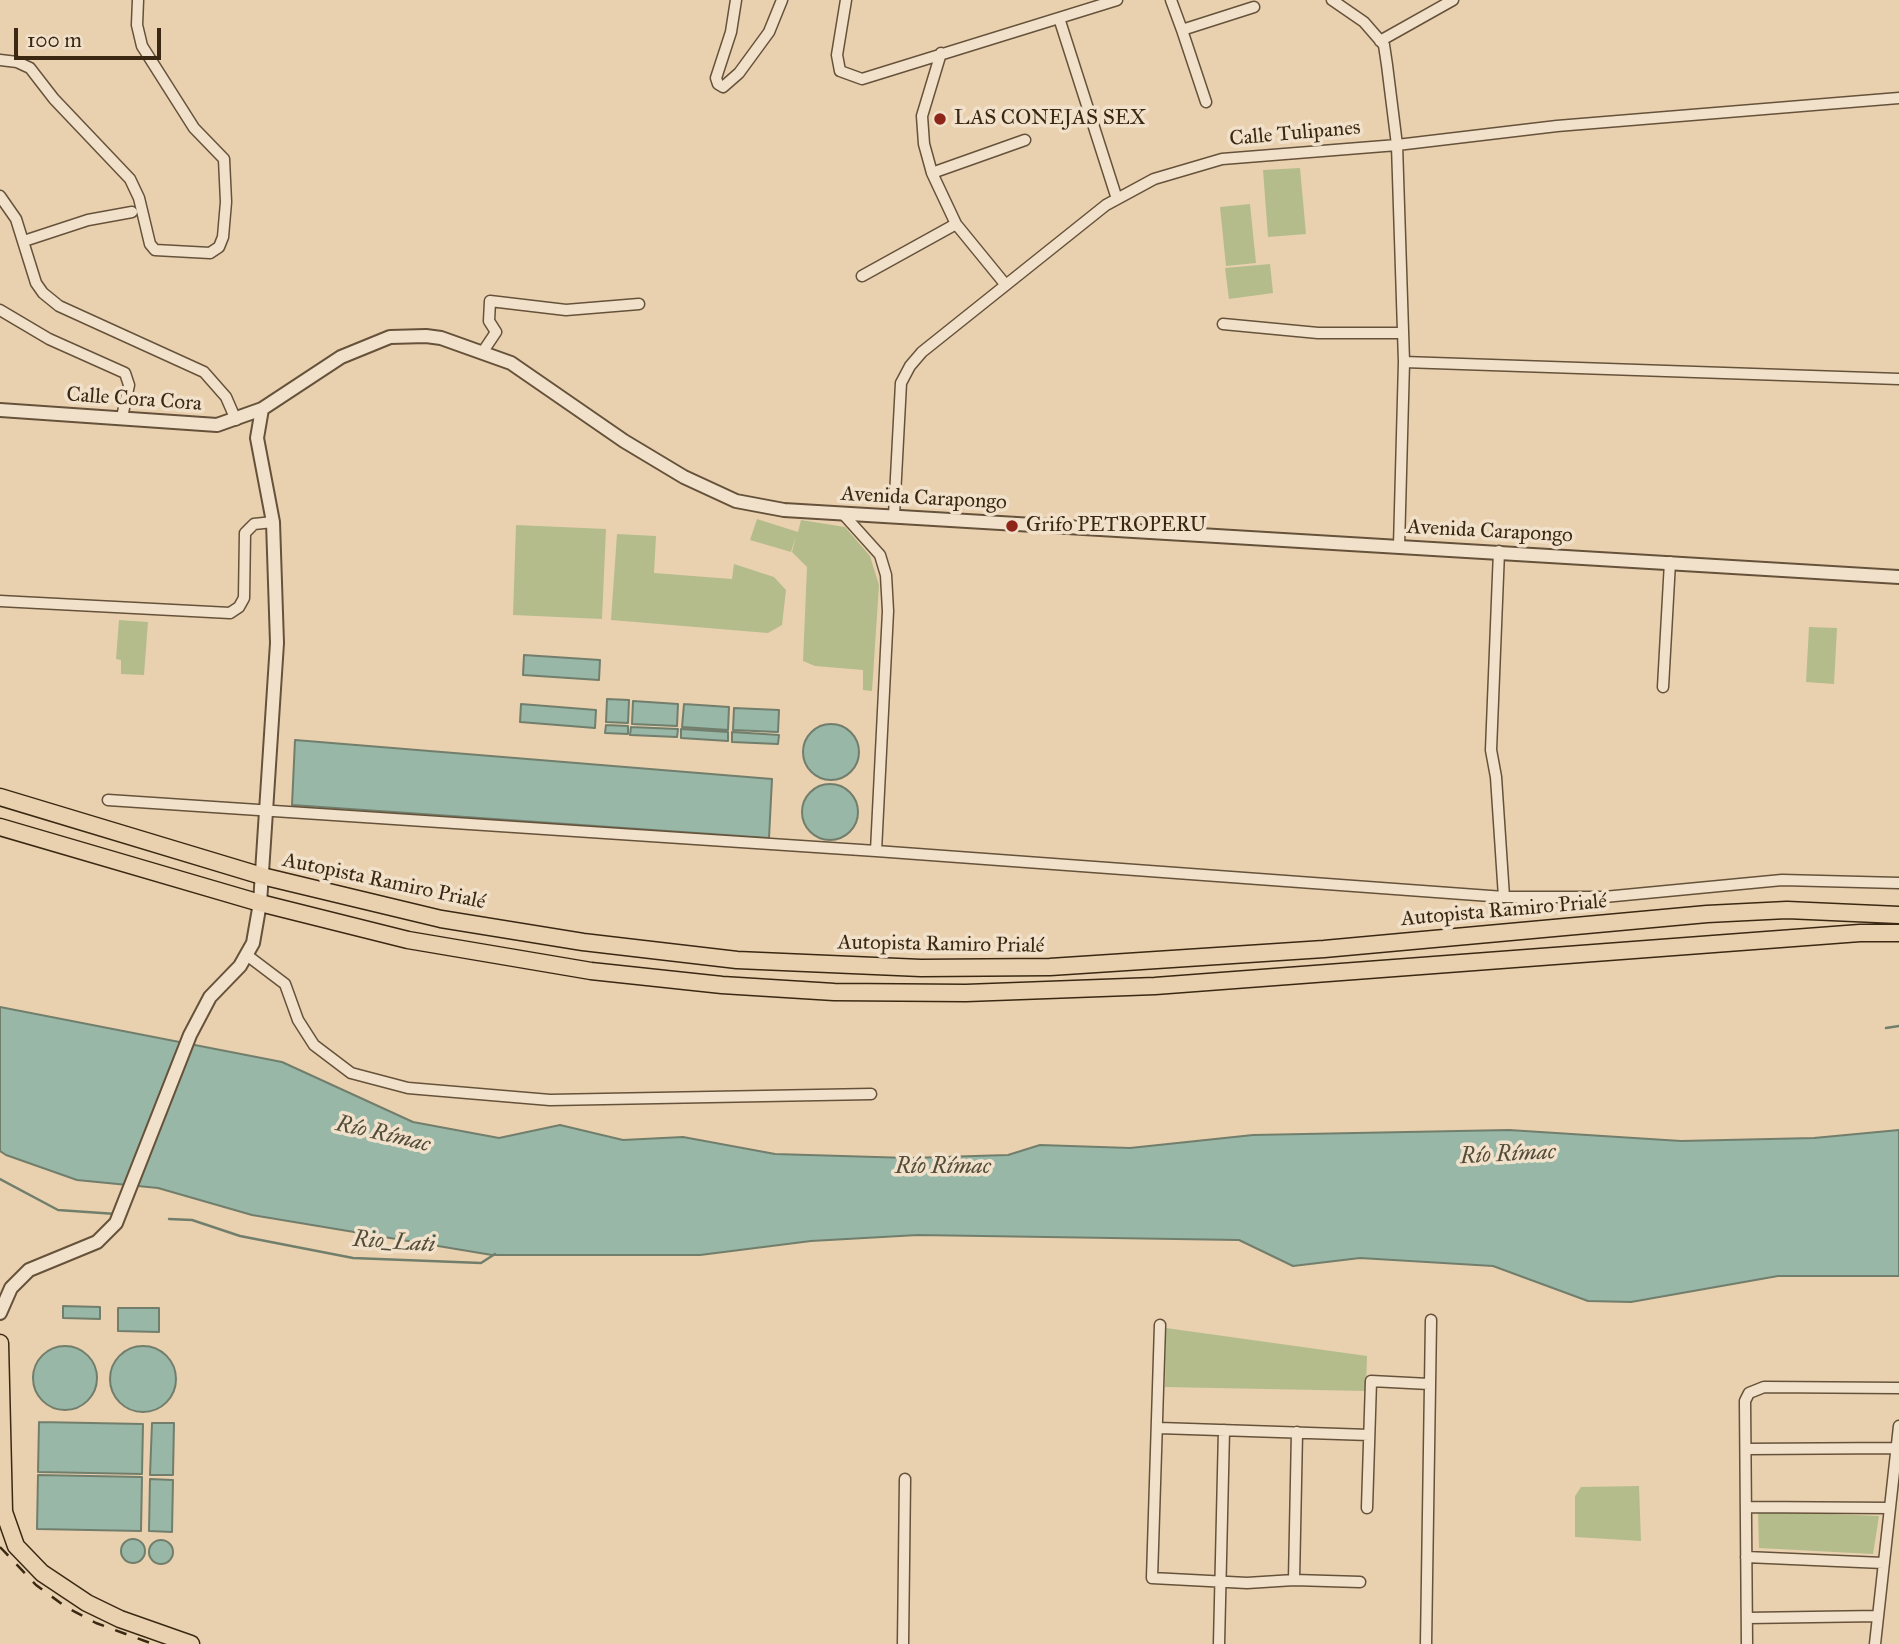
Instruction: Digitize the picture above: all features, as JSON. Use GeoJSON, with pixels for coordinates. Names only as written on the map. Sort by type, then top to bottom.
{"type":"FeatureCollection","features":[{"type":"Feature","properties":{"kind":"highway","name":"Autopista Ramiro Prialé"},"geometry":{"type":"LineString","coordinates":[[0,797],[262,876],[441,919],[583,942],[737,960],[921,968],[1159,961],[1707,914],[1787,910],[1899,915]]}},
{"type":"Feature","properties":{"kind":"highway","name":"Autopista Ramiro Prialé"},"geometry":{"type":"LineString","coordinates":[[0,827],[260,903],[408,940],[591,971],[722,985],[834,992],[966,993],[1155,986],[1860,933],[1899,933]]}},
{"type":"Feature","properties":{"kind":"highway"},"geometry":{"type":"LineString","coordinates":[[0,1343],[4,1512],[16,1546],[42,1573],[87,1602],[120,1619],[191,1644]]}},
{"type":"Feature","properties":{"kind":"street"},"geometry":{"type":"LineString","coordinates":[[0,60],[17,62],[30,68],[54,99],[130,178],[139,198],[150,244],[155,250],[210,253],[219,247],[223,237],[226,202],[224,159],[194,128],[142,46],[137,25],[138,0]]}},
{"type":"Feature","properties":{"kind":"street"},"geometry":{"type":"LineString","coordinates":[[736,0],[731,32],[716,78],[718,84],[723,87],[751,58],[769,32],[782,0]]}},
{"type":"Feature","properties":{"kind":"street"},"geometry":{"type":"LineString","coordinates":[[846,0],[837,55],[840,71],[862,79],[1117,0]]}},
{"type":"Feature","properties":{"kind":"street"},"geometry":{"type":"LineString","coordinates":[[1078,0],[1080,12]]}},
{"type":"Feature","properties":{"kind":"street"},"geometry":{"type":"LineString","coordinates":[[1171,0],[1206,102]]}},
{"type":"Feature","properties":{"kind":"street"},"geometry":{"type":"LineString","coordinates":[[1332,0],[1364,22],[1380,41],[1387,65],[1397,145],[1404,362],[1399,546]]}},
{"type":"Feature","properties":{"kind":"street"},"geometry":{"type":"LineString","coordinates":[[1380,41],[1453,0]]}},
{"type":"Feature","properties":{"kind":"street"},"geometry":{"type":"LineString","coordinates":[[1182,30],[1254,7]]}},
{"type":"Feature","properties":{"kind":"street"},"geometry":{"type":"LineString","coordinates":[[1059,19],[1117,198]]}},
{"type":"Feature","properties":{"kind":"street"},"geometry":{"type":"LineString","coordinates":[[941,53],[922,116],[924,144],[932,173],[956,224],[1005,284]]}},
{"type":"Feature","properties":{"kind":"street","name":"Calle Tulipanes"},"geometry":{"type":"LineString","coordinates":[[894,515],[901,383],[922,352],[1117,198],[1154,178],[1222,159],[1397,145],[1557,126],[1899,98]]}},
{"type":"Feature","properties":{"kind":"street"},"geometry":{"type":"LineString","coordinates":[[932,173],[1025,140]]}},
{"type":"Feature","properties":{"kind":"street"},"geometry":{"type":"LineString","coordinates":[[0,196],[16,219],[36,283],[43,293],[58,306],[204,372],[226,397],[237,419],[257,438]]}},
{"type":"Feature","properties":{"kind":"street"},"geometry":{"type":"LineString","coordinates":[[24,241],[88,220],[132,212]]}},
{"type":"Feature","properties":{"kind":"street"},"geometry":{"type":"LineString","coordinates":[[862,276],[956,224]]}},
{"type":"Feature","properties":{"kind":"street"},"geometry":{"type":"LineString","coordinates":[[482,353],[496,332],[489,321],[490,301],[566,310],[639,304]]}},
{"type":"Feature","properties":{"kind":"street"},"geometry":{"type":"LineString","coordinates":[[0,310],[49,339],[125,373],[129,385],[122,417]]}},
{"type":"Feature","properties":{"kind":"street"},"geometry":{"type":"LineString","coordinates":[[1223,324],[1318,333],[1403,333]]}},
{"type":"Feature","properties":{"kind":"street","name":"Avenida Carapongo"},"geometry":{"type":"LineString","coordinates":[[262,409],[341,358],[390,337],[441,338],[511,363],[624,441],[684,477],[736,501],[784,510],[1899,577]]}},
{"type":"Feature","properties":{"kind":"street"},"geometry":{"type":"LineString","coordinates":[[1404,362],[1899,379]]}},
{"type":"Feature","properties":{"kind":"street"},"geometry":{"type":"LineString","coordinates":[[0,1313],[6,1296],[22,1275],[36,1266],[97,1242],[117,1223],[190,1035],[214,992],[248,956],[260,903],[277,643],[273,522],[257,438],[262,409]]}},
{"type":"Feature","properties":{"kind":"street","name":"Calle Cora Cora"},"geometry":{"type":"LineString","coordinates":[[0,410],[204,425],[237,419],[262,409]]}},
{"type":"Feature","properties":{"kind":"street"},"geometry":{"type":"LineString","coordinates":[[844,515],[880,555],[886,575],[888,611],[876,851]]}},
{"type":"Feature","properties":{"kind":"street"},"geometry":{"type":"LineString","coordinates":[[0,601],[230,613],[239,607],[244,598],[245,533],[254,524],[273,522]]}},
{"type":"Feature","properties":{"kind":"street"},"geometry":{"type":"LineString","coordinates":[[1499,551],[1491,750],[1496,777],[1504,897]]}},
{"type":"Feature","properties":{"kind":"street"},"geometry":{"type":"LineString","coordinates":[[1663,687],[1670,562]]}},
{"type":"Feature","properties":{"kind":"street"},"geometry":{"type":"LineString","coordinates":[[108,800],[876,851],[1504,897],[1604,897],[1782,880],[1899,883]]}},
{"type":"Feature","properties":{"kind":"street"},"geometry":{"type":"LineString","coordinates":[[248,956],[285,984],[298,1020],[314,1045],[351,1073],[408,1088],[550,1100],[871,1094]]}},
{"type":"Feature","properties":{"kind":"street"},"geometry":{"type":"LineString","coordinates":[[1426,1644],[1431,1320]]}},
{"type":"Feature","properties":{"kind":"street"},"geometry":{"type":"LineString","coordinates":[[1160,1325],[1159,1428],[1152,1578],[1219,1582],[1294,1580],[1360,1583]]}},
{"type":"Feature","properties":{"kind":"street"},"geometry":{"type":"LineString","coordinates":[[1367,1508],[1370,1381],[1429,1384]]}},
{"type":"Feature","properties":{"kind":"street"},"geometry":{"type":"LineString","coordinates":[[1747,1644],[1748,1507],[1745,1401],[1749,1393],[1764,1387],[1899,1388]]}},
{"type":"Feature","properties":{"kind":"street"},"geometry":{"type":"LineString","coordinates":[[1875,1644],[1899,1426]]}},
{"type":"Feature","properties":{"kind":"street"},"geometry":{"type":"LineString","coordinates":[[1159,1428],[1369,1435]]}},
{"type":"Feature","properties":{"kind":"street"},"geometry":{"type":"LineString","coordinates":[[1219,1644],[1224,1430]]}},
{"type":"Feature","properties":{"kind":"street"},"geometry":{"type":"LineString","coordinates":[[1294,1580],[1297,1432]]}},
{"type":"Feature","properties":{"kind":"street"},"geometry":{"type":"LineString","coordinates":[[1747,1449],[1896,1448]]}},
{"type":"Feature","properties":{"kind":"street"},"geometry":{"type":"LineString","coordinates":[[903,1644],[905,1479]]}},
{"type":"Feature","properties":{"kind":"street"},"geometry":{"type":"LineString","coordinates":[[1748,1507],[1889,1508]]}},
{"type":"Feature","properties":{"kind":"street"},"geometry":{"type":"LineString","coordinates":[[1746,1557],[1883,1563]]}},
{"type":"Feature","properties":{"kind":"street"},"geometry":{"type":"LineString","coordinates":[[1747,1618],[1878,1616]]}},
{"type":"Feature","properties":{"kind":"green space"},"geometry":{"type":"Polygon","coordinates":[[[1300,168],[1306,234],[1268,237],[1263,170],[1300,168]]]}},
{"type":"Feature","properties":{"kind":"green space"},"geometry":{"type":"Polygon","coordinates":[[[1250,204],[1256,263],[1226,266],[1220,207],[1250,204]]]}},
{"type":"Feature","properties":{"kind":"green space"},"geometry":{"type":"Polygon","coordinates":[[[1270,264],[1273,293],[1229,299],[1225,268],[1270,264]]]}},
{"type":"Feature","properties":{"kind":"green space"},"geometry":{"type":"Polygon","coordinates":[[[757,519],[798,532],[801,520],[845,527],[870,556],[879,585],[872,691],[863,690],[863,670],[815,666],[803,661],[807,567],[792,552],[796,536],[791,552],[750,540],[757,519]]]}},
{"type":"Feature","properties":{"kind":"green space"},"geometry":{"type":"Polygon","coordinates":[[[516,525],[606,529],[602,619],[513,615],[516,525]]]}},
{"type":"Feature","properties":{"kind":"green space"},"geometry":{"type":"Polygon","coordinates":[[[617,534],[656,536],[654,573],[732,579],[734,564],[774,577],[786,590],[782,625],[768,633],[611,620],[617,534]]]}},
{"type":"Feature","properties":{"kind":"green space"},"geometry":{"type":"Polygon","coordinates":[[[119,620],[148,622],[144,675],[121,674],[121,660],[116,659],[119,620]]]}},
{"type":"Feature","properties":{"kind":"green space"},"geometry":{"type":"Polygon","coordinates":[[[1809,627],[1837,628],[1834,684],[1806,682],[1809,627]]]}},
{"type":"Feature","properties":{"kind":"green space"},"geometry":{"type":"Polygon","coordinates":[[[1166,1328],[1367,1356],[1366,1391],[1165,1387],[1166,1328]]]}},
{"type":"Feature","properties":{"kind":"green space"},"geometry":{"type":"Polygon","coordinates":[[[1639,1486],[1641,1541],[1575,1537],[1575,1496],[1581,1487],[1639,1486]]]}},
{"type":"Feature","properties":{"kind":"green space"},"geometry":{"type":"Polygon","coordinates":[[[1758,1511],[1879,1516],[1873,1554],[1759,1548],[1758,1511]]]}},
{"type":"Feature","properties":{"kind":"water"},"geometry":{"type":"Polygon","coordinates":[[[524,655],[600,660],[599,680],[523,675],[524,655]]]}},
{"type":"Feature","properties":{"kind":"water"},"geometry":{"type":"Polygon","coordinates":[[[607,699],[629,700],[628,723],[606,722],[607,699]]]}},
{"type":"Feature","properties":{"kind":"water"},"geometry":{"type":"Polygon","coordinates":[[[633,701],[678,704],[677,726],[632,724],[633,701]]]}},
{"type":"Feature","properties":{"kind":"water"},"geometry":{"type":"Polygon","coordinates":[[[521,704],[596,710],[595,728],[520,722],[521,704]]]}},
{"type":"Feature","properties":{"kind":"water"},"geometry":{"type":"Polygon","coordinates":[[[684,704],[729,707],[728,730],[682,727],[684,704]]]}},
{"type":"Feature","properties":{"kind":"water"},"geometry":{"type":"Polygon","coordinates":[[[734,708],[779,710],[778,732],[733,730],[734,708]]]}},
{"type":"Feature","properties":{"kind":"water"},"geometry":{"type":"Polygon","coordinates":[[[825,724],[837,724],[847,728],[855,736],[859,752],[855,768],[847,776],[837,780],[825,780],[815,776],[807,768],[803,758],[803,746],[807,736],[815,728],[825,724]]]}},
{"type":"Feature","properties":{"kind":"water"},"geometry":{"type":"Polygon","coordinates":[[[606,725],[628,726],[628,734],[605,733],[606,725]]]}},
{"type":"Feature","properties":{"kind":"water"},"geometry":{"type":"Polygon","coordinates":[[[631,727],[678,729],[677,737],[630,735],[631,727]]]}},
{"type":"Feature","properties":{"kind":"water"},"geometry":{"type":"Polygon","coordinates":[[[681,729],[728,732],[728,741],[681,738],[681,729]]]}},
{"type":"Feature","properties":{"kind":"water"},"geometry":{"type":"Polygon","coordinates":[[[732,732],[779,735],[778,744],[732,742],[732,732]]]}},
{"type":"Feature","properties":{"kind":"water"},"geometry":{"type":"Polygon","coordinates":[[[295,740],[772,779],[769,838],[292,805],[295,740]]]}},
{"type":"Feature","properties":{"kind":"water"},"geometry":{"type":"Polygon","coordinates":[[[824,784],[836,784],[846,788],[854,796],[858,812],[854,828],[846,836],[836,840],[824,840],[814,836],[806,828],[802,818],[802,806],[806,796],[814,788],[824,784]]]}},
{"type":"Feature","properties":{"kind":"water","name":"Río Rímac"},"geometry":{"type":"Polygon","coordinates":[[[0,1007],[282,1062],[413,1122],[499,1138],[560,1125],[623,1140],[683,1137],[775,1154],[909,1158],[1008,1155],[1040,1145],[1130,1148],[1253,1135],[1509,1130],[1681,1141],[1814,1138],[1899,1130],[1899,1276],[1778,1276],[1631,1302],[1588,1301],[1493,1266],[1360,1258],[1293,1266],[1239,1240],[918,1235],[811,1241],[700,1255],[492,1255],[252,1215],[158,1188],[77,1180],[6,1155],[0,1151],[0,1007]]]}},
{"type":"Feature","properties":{"kind":"water"},"geometry":{"type":"Polygon","coordinates":[[[63,1306],[100,1307],[100,1319],[63,1318],[63,1306]]]}},
{"type":"Feature","properties":{"kind":"water"},"geometry":{"type":"Polygon","coordinates":[[[118,1308],[159,1308],[159,1332],[118,1331],[118,1308]]]}},
{"type":"Feature","properties":{"kind":"water"},"geometry":{"type":"Polygon","coordinates":[[[59,1346],[71,1346],[88,1355],[95,1366],[95,1390],[88,1401],[71,1410],[59,1410],[47,1405],[38,1396],[33,1384],[33,1372],[38,1360],[47,1351],[59,1346]]]}},
{"type":"Feature","properties":{"kind":"water"},"geometry":{"type":"Polygon","coordinates":[[[143,1346],[166,1356],[176,1379],[166,1402],[143,1412],[120,1402],[110,1379],[120,1356],[143,1346]]]}},
{"type":"Feature","properties":{"kind":"water"},"geometry":{"type":"Polygon","coordinates":[[[39,1422],[143,1424],[142,1474],[38,1472],[39,1422]]]}},
{"type":"Feature","properties":{"kind":"water"},"geometry":{"type":"Polygon","coordinates":[[[152,1423],[174,1423],[173,1475],[150,1475],[152,1423]]]}},
{"type":"Feature","properties":{"kind":"water"},"geometry":{"type":"Polygon","coordinates":[[[38,1475],[142,1477],[141,1531],[37,1529],[38,1475]]]}},
{"type":"Feature","properties":{"kind":"water"},"geometry":{"type":"Polygon","coordinates":[[[150,1479],[173,1480],[172,1532],[149,1531],[150,1479]]]}},
{"type":"Feature","properties":{"kind":"water"},"geometry":{"type":"Polygon","coordinates":[[[133,1539],[141,1543],[145,1551],[141,1559],[133,1563],[125,1559],[121,1551],[125,1543],[133,1539]]]}},
{"type":"Feature","properties":{"kind":"water"},"geometry":{"type":"Polygon","coordinates":[[[161,1540],[169,1544],[173,1552],[169,1560],[161,1564],[153,1560],[149,1552],[153,1544],[161,1540]]]}},
{"type":"Feature","properties":{"kind":"waterway"},"geometry":{"type":"LineString","coordinates":[[1886,1028],[1899,1026]]}},
{"type":"Feature","properties":{"kind":"waterway","name":"Rio_Lati"},"geometry":{"type":"LineString","coordinates":[[0,1179],[58,1210],[116,1214]]}},
{"type":"Feature","properties":{"kind":"waterway","name":"Rio_Lati"},"geometry":{"type":"LineString","coordinates":[[169,1219],[192,1220],[240,1236],[353,1258],[481,1263],[495,1254]]}},
{"type":"Feature","properties":{"kind":"railway"},"geometry":{"type":"LineString","coordinates":[[0,1547],[36,1585],[66,1607],[96,1623],[153,1644]]}},
{"type":"Feature","properties":{"kind":"place","name":"LAS CONEJAS SEX"},"geometry":{"type":"Point","coordinates":[940,119]}},
{"type":"Feature","properties":{"kind":"place","name":"Grifo PETROPERU"},"geometry":{"type":"Point","coordinates":[1012,526]}}]}
